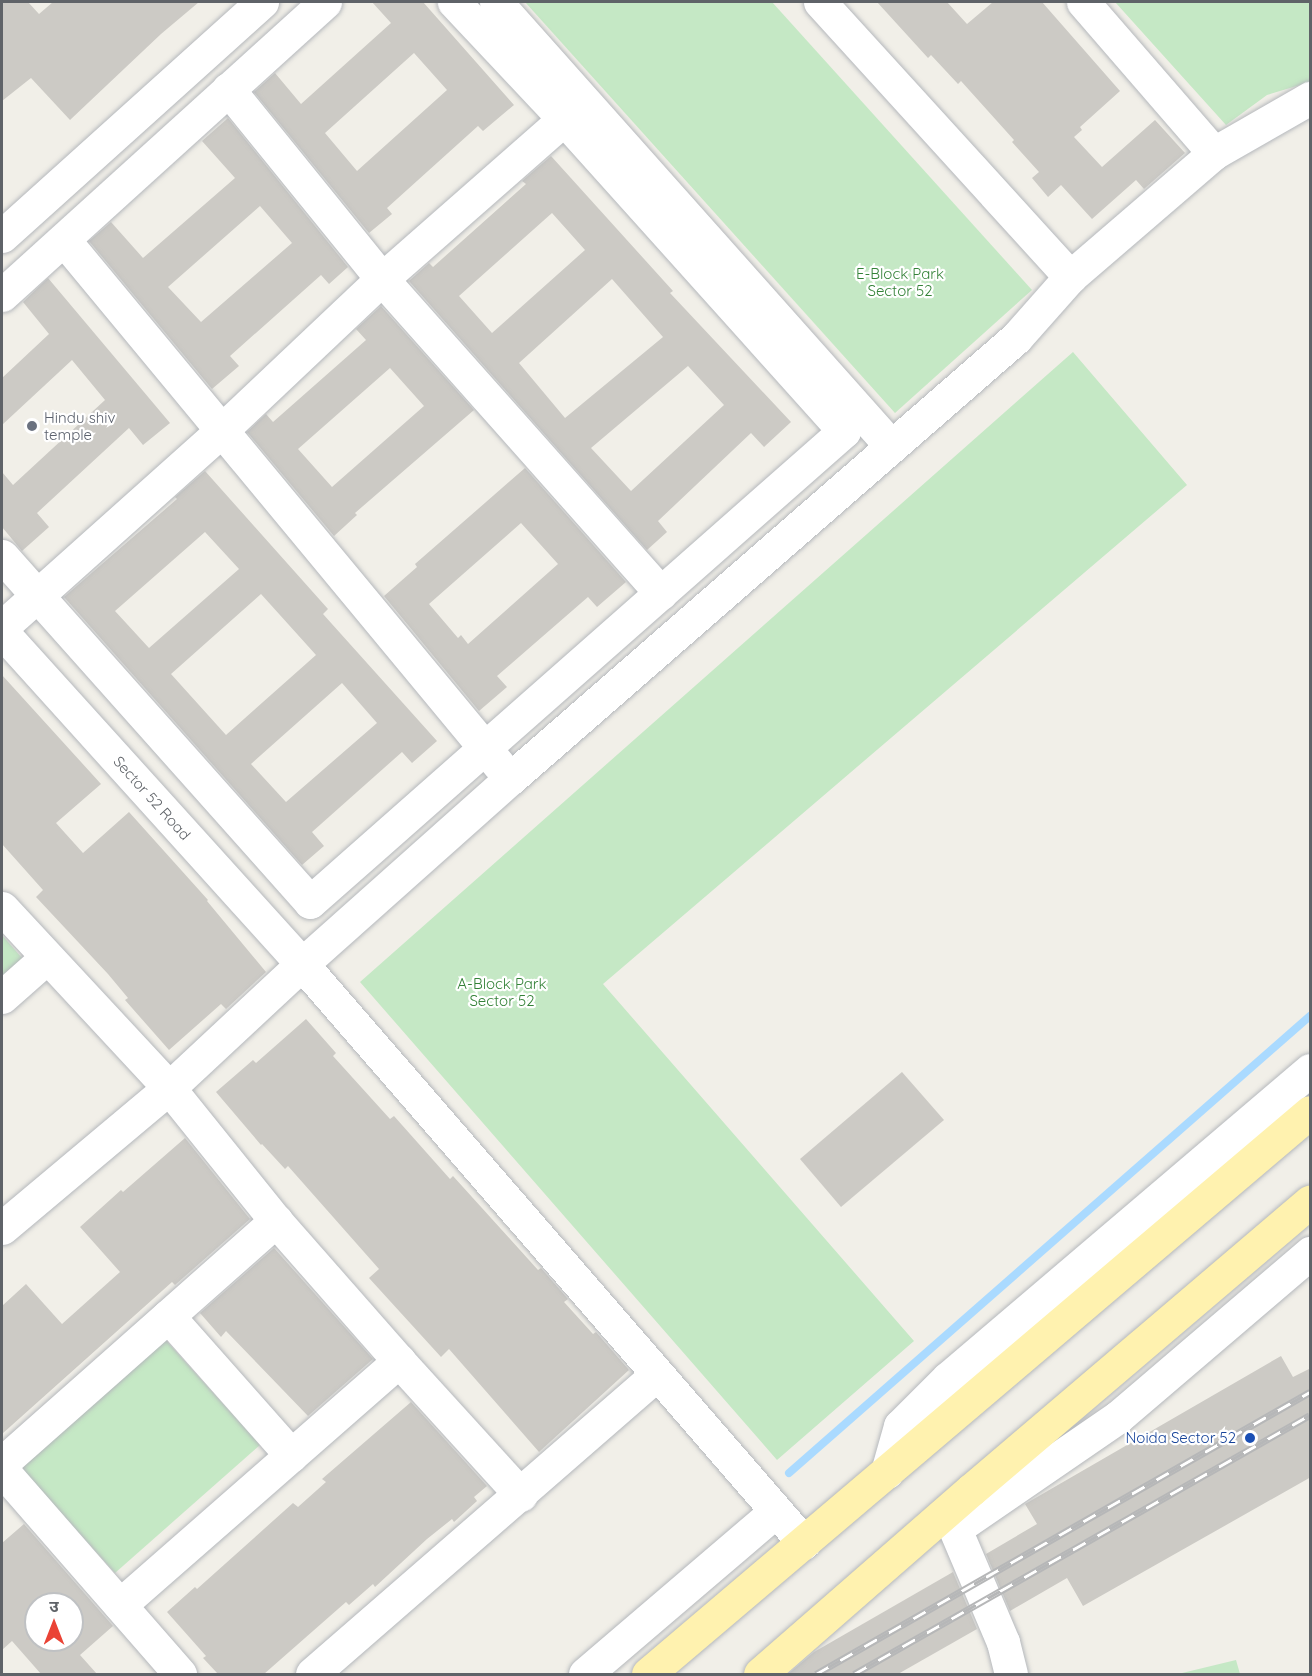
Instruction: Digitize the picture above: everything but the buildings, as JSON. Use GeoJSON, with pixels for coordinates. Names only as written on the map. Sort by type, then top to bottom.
{"type":"FeatureCollection","features":[{"type":"Feature","properties":{"kind":"main road"},"geometry":{"type":"LineString","coordinates":[[648,1674],[1311,1112]]}},
{"type":"Feature","properties":{"kind":"main road"},"geometry":{"type":"LineString","coordinates":[[760,1674],[947,1524],[1311,1201]]}},
{"type":"Feature","properties":{"kind":"street"},"geometry":{"type":"LineString","coordinates":[[2,236],[262,2]]}},
{"type":"Feature","properties":{"kind":"street"},"geometry":{"type":"LineString","coordinates":[[2,295],[325,2]]}},
{"type":"Feature","properties":{"kind":"street"},"geometry":{"type":"LineString","coordinates":[[2,556],[310,902],[844,431],[564,119],[454,2]]}},
{"type":"Feature","properties":{"kind":"street"},"geometry":{"type":"LineString","coordinates":[[496,2],[891,446]]}},
{"type":"Feature","properties":{"kind":"street"},"geometry":{"type":"LineString","coordinates":[[820,2],[1070,277]]}},
{"type":"Feature","properties":{"kind":"street"},"geometry":{"type":"LineString","coordinates":[[1083,2],[1214,153]]}},
{"type":"Feature","properties":{"kind":"street"},"geometry":{"type":"LineString","coordinates":[[228,89],[382,279],[660,593]]}},
{"type":"Feature","properties":{"kind":"street"},"geometry":{"type":"LineString","coordinates":[[2,1228],[169,1088],[302,964],[510,778],[1016,338],[1070,277],[1214,153],[1311,99]]}},
{"type":"Feature","properties":{"kind":"street"},"geometry":{"type":"LineString","coordinates":[[2,627],[35,594],[221,431],[382,279],[564,119]]}},
{"type":"Feature","properties":{"kind":"street"},"geometry":{"type":"LineString","coordinates":[[64,240],[510,778]]}},
{"type":"Feature","properties":{"kind":"street","name":"Sector 52 Road"},"geometry":{"type":"LineString","coordinates":[[2,632],[302,964],[804,1543]]}},
{"type":"Feature","properties":{"kind":"street"},"geometry":{"type":"LineString","coordinates":[[2,908],[169,1088],[276,1221],[399,1362],[521,1495]]}},
{"type":"Feature","properties":{"kind":"street"},"geometry":{"type":"LineString","coordinates":[[2,997],[46,958]]}},
{"type":"Feature","properties":{"kind":"street"},"geometry":{"type":"LineString","coordinates":[[887,1472],[900,1426],[948,1378],[1311,1070]]}},
{"type":"Feature","properties":{"kind":"street"},"geometry":{"type":"LineString","coordinates":[[2,1463],[276,1221]]}},
{"type":"Feature","properties":{"kind":"street"},"geometry":{"type":"LineString","coordinates":[[1011,1674],[1003,1642],[947,1524],[1118,1417],[1311,1253]]}},
{"type":"Feature","properties":{"kind":"street"},"geometry":{"type":"LineString","coordinates":[[168,1316],[291,1455]]}},
{"type":"Feature","properties":{"kind":"street"},"geometry":{"type":"LineString","coordinates":[[120,1605],[399,1362]]}},
{"type":"Feature","properties":{"kind":"street"},"geometry":{"type":"LineString","coordinates":[[312,1674],[521,1495],[656,1375]]}},
{"type":"Feature","properties":{"kind":"street"},"geometry":{"type":"LineString","coordinates":[[2,1470],[180,1674]]}},
{"type":"Feature","properties":{"kind":"street"},"geometry":{"type":"LineString","coordinates":[[585,1674],[776,1511]]}},
{"type":"Feature","properties":{"kind":"green space","name":"E-Block Park Sector 52"},"geometry":{"type":"Polygon","coordinates":[[[525,2],[772,2],[1032,290],[895,413],[525,2]]]}},
{"type":"Feature","properties":{"kind":"green space"},"geometry":{"type":"Polygon","coordinates":[[[1115,2],[1310,2],[1310,82],[1267,95],[1226,125],[1115,2]]]}},
{"type":"Feature","properties":{"kind":"green space","name":"A-Block Park Sector 52"},"geometry":{"type":"Polygon","coordinates":[[[1073,352],[1187,485],[603,984],[914,1341],[777,1460],[360,982],[1073,352]]]}},
{"type":"Feature","properties":{"kind":"green space"},"geometry":{"type":"Polygon","coordinates":[[[2,935],[22,958],[2,976],[2,935]]]}},
{"type":"Feature","properties":{"kind":"green space"},"geometry":{"type":"Polygon","coordinates":[[[163,1337],[260,1445],[115,1573],[18,1465],[163,1337]]]}},
{"type":"Feature","properties":{"kind":"green space"},"geometry":{"type":"Polygon","coordinates":[[[1236,1660],[1240,1674],[1178,1674],[1236,1660]]]}},
{"type":"Feature","properties":{"kind":"waterway"},"geometry":{"type":"LineString","coordinates":[[789,1473],[1310,1016]]}},
{"type":"Feature","properties":{"kind":"railway"},"geometry":{"type":"LineString","coordinates":[[816,1674],[1310,1392]]}},
{"type":"Feature","properties":{"kind":"railway"},"geometry":{"type":"LineString","coordinates":[[854,1674],[1310,1415]]}},
{"type":"Feature","properties":{"kind":"place","name":"Hindu shiv temple"},"geometry":{"type":"Point","coordinates":[32,426]}},
{"type":"Feature","properties":{"kind":"place","name":"Noida Sector 52"},"geometry":{"type":"Point","coordinates":[1250,1438]}}]}
